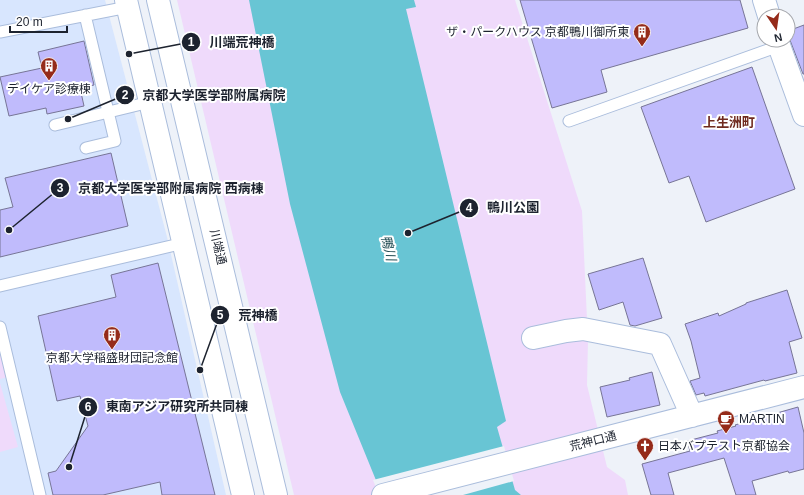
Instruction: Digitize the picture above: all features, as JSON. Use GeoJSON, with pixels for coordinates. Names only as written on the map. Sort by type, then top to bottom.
{"type":"FeatureCollection","features":[{"type":"Feature","properties":{"kind":"street","name":"川端通"},"geometry":{"type":"LineString","coordinates":[[158,0],[276,495]]}},
{"type":"Feature","properties":{"kind":"street"},"geometry":{"type":"LineString","coordinates":[[127,4],[243,495]]}},
{"type":"Feature","properties":{"kind":"street"},"geometry":{"type":"LineString","coordinates":[[780,48],[804,115]]}},
{"type":"Feature","properties":{"kind":"street"},"geometry":{"type":"LineString","coordinates":[[533,338],[583,329],[660,344],[692,416]]}},
{"type":"Feature","properties":{"kind":"street","name":"荒神口通"},"geometry":{"type":"LineString","coordinates":[[382,495],[804,387]]}},
{"type":"Feature","properties":{"kind":"lane"},"geometry":{"type":"LineString","coordinates":[[0,32],[85,15],[127,4]]}},
{"type":"Feature","properties":{"kind":"lane"},"geometry":{"type":"LineString","coordinates":[[85,15],[115,141],[86,148]]}},
{"type":"Feature","properties":{"kind":"lane"},"geometry":{"type":"LineString","coordinates":[[569,121],[765,48]]}},
{"type":"Feature","properties":{"kind":"lane"},"geometry":{"type":"LineString","coordinates":[[55,125],[150,102]]}},
{"type":"Feature","properties":{"kind":"lane"},"geometry":{"type":"LineString","coordinates":[[0,286],[184,242]]}},
{"type":"Feature","properties":{"kind":"lane"},"geometry":{"type":"LineString","coordinates":[[0,327],[40,495]]}},
{"type":"Feature","properties":{"kind":"shaded area"},"geometry":{"type":"Polygon","coordinates":[[[0,0],[105,0],[167,237],[226,495],[0,495],[0,0]]]}},
{"type":"Feature","properties":{"kind":"shaded area"},"geometry":{"type":"Polygon","coordinates":[[[177,0],[515,0],[582,211],[588,341],[587,385],[607,467],[625,480],[628,495],[294,495],[177,0]]]}},
{"type":"Feature","properties":{"kind":"shaded area"},"geometry":{"type":"Polygon","coordinates":[[[0,346],[8,377],[0,379],[0,346]]]}},
{"type":"Feature","properties":{"kind":"shaded area"},"geometry":{"type":"Polygon","coordinates":[[[0,383],[18,447],[0,452],[0,383]]]}},
{"type":"Feature","properties":{"kind":"water","name":"鴨川"},"geometry":{"type":"Polygon","coordinates":[[[249,0],[414,0],[416,7],[406,9],[506,421],[497,427],[515,490],[521,495],[382,495],[340,392],[290,204],[249,0]]]}},
{"type":"Feature","properties":{"kind":"pier"},"geometry":{"type":"Polygon","coordinates":[[[504,446],[514,481],[463,495],[379,495],[373,480],[504,446]]]}},
{"type":"Feature","properties":{"kind":"building"},"geometry":{"type":"Polygon","coordinates":[[[520,0],[740,0],[748,28],[601,70],[607,92],[552,108],[520,0]]]}},
{"type":"Feature","properties":{"kind":"building"},"geometry":{"type":"Polygon","coordinates":[[[804,25],[804,74],[793,48],[796,48],[796,28],[804,25]]]}},
{"type":"Feature","properties":{"kind":"building","name":"デイケア診療棟"},"geometry":{"type":"Polygon","coordinates":[[[84,41],[94,85],[80,88],[84,106],[47,114],[46,108],[9,116],[0,77],[42,68],[38,52],[84,41]]]}},
{"type":"Feature","properties":{"kind":"building"},"geometry":{"type":"Polygon","coordinates":[[[752,67],[795,189],[706,222],[689,176],[669,183],[641,107],[752,67]]]}},
{"type":"Feature","properties":{"kind":"building"},"geometry":{"type":"Polygon","coordinates":[[[111,153],[128,226],[0,257],[0,210],[13,207],[5,178],[111,153]]]}},
{"type":"Feature","properties":{"kind":"building"},"geometry":{"type":"Polygon","coordinates":[[[643,258],[662,318],[635,326],[630,325],[623,302],[599,310],[588,274],[643,258]]]}},
{"type":"Feature","properties":{"kind":"building","name":"京都大学稲盛財団記念館"},"geometry":{"type":"Polygon","coordinates":[[[158,263],[215,495],[162,495],[160,482],[103,495],[53,495],[48,473],[56,471],[88,426],[80,396],[57,401],[38,316],[116,297],[111,275],[158,263]]]}},
{"type":"Feature","properties":{"kind":"building"},"geometry":{"type":"Polygon","coordinates":[[[787,290],[802,338],[789,342],[797,373],[764,380],[705,396],[704,393],[696,395],[690,381],[700,378],[691,341],[685,324],[718,313],[719,316],[746,303],[787,290]]]}},
{"type":"Feature","properties":{"kind":"building"},"geometry":{"type":"Polygon","coordinates":[[[652,372],[660,405],[607,417],[600,387],[630,380],[629,378],[652,372]]]}},
{"type":"Feature","properties":{"kind":"building"},"geometry":{"type":"Polygon","coordinates":[[[798,407],[804,433],[804,469],[789,473],[788,471],[752,481],[756,495],[736,495],[724,458],[668,473],[674,495],[651,495],[642,464],[690,451],[687,441],[718,433],[717,431],[736,426],[735,425],[798,407]]]}},
{"type":"Feature","properties":{"kind":"place","name":"ザ・パークハウス 京都鴨川御所東"},"geometry":{"type":"Point","coordinates":[642,47]}},
{"type":"Feature","properties":{"kind":"place","name":"川端荒神橋"},"geometry":{"type":"Point","coordinates":[129,54]}},
{"type":"Feature","properties":{"kind":"place","name":"デイケア診療棟"},"geometry":{"type":"Point","coordinates":[49,81]}},
{"type":"Feature","properties":{"kind":"place","name":"京都大学医学部附属病院"},"geometry":{"type":"Point","coordinates":[68,119]}},
{"type":"Feature","properties":{"kind":"place","name":"京都大学医学部附属病院 西病棟"},"geometry":{"type":"Point","coordinates":[9,230]}},
{"type":"Feature","properties":{"kind":"place","name":"鴨川公園"},"geometry":{"type":"Point","coordinates":[408,233]}},
{"type":"Feature","properties":{"kind":"place","name":"京都大学稲盛財団記念館"},"geometry":{"type":"Point","coordinates":[112,350]}},
{"type":"Feature","properties":{"kind":"place","name":"荒神橋"},"geometry":{"type":"Point","coordinates":[200,370]}},
{"type":"Feature","properties":{"kind":"place","name":"MARTIN"},"geometry":{"type":"Point","coordinates":[726,434]}},
{"type":"Feature","properties":{"kind":"place","name":"日本バプテスト京都協会"},"geometry":{"type":"Point","coordinates":[645,461]}},
{"type":"Feature","properties":{"kind":"place","name":"東南アジア研究所共同棟"},"geometry":{"type":"Point","coordinates":[69,467]}},
{"type":"Feature","properties":{"kind":"district","name":"上生洲町"},"geometry":{"type":"Point","coordinates":[729,122]}}]}
